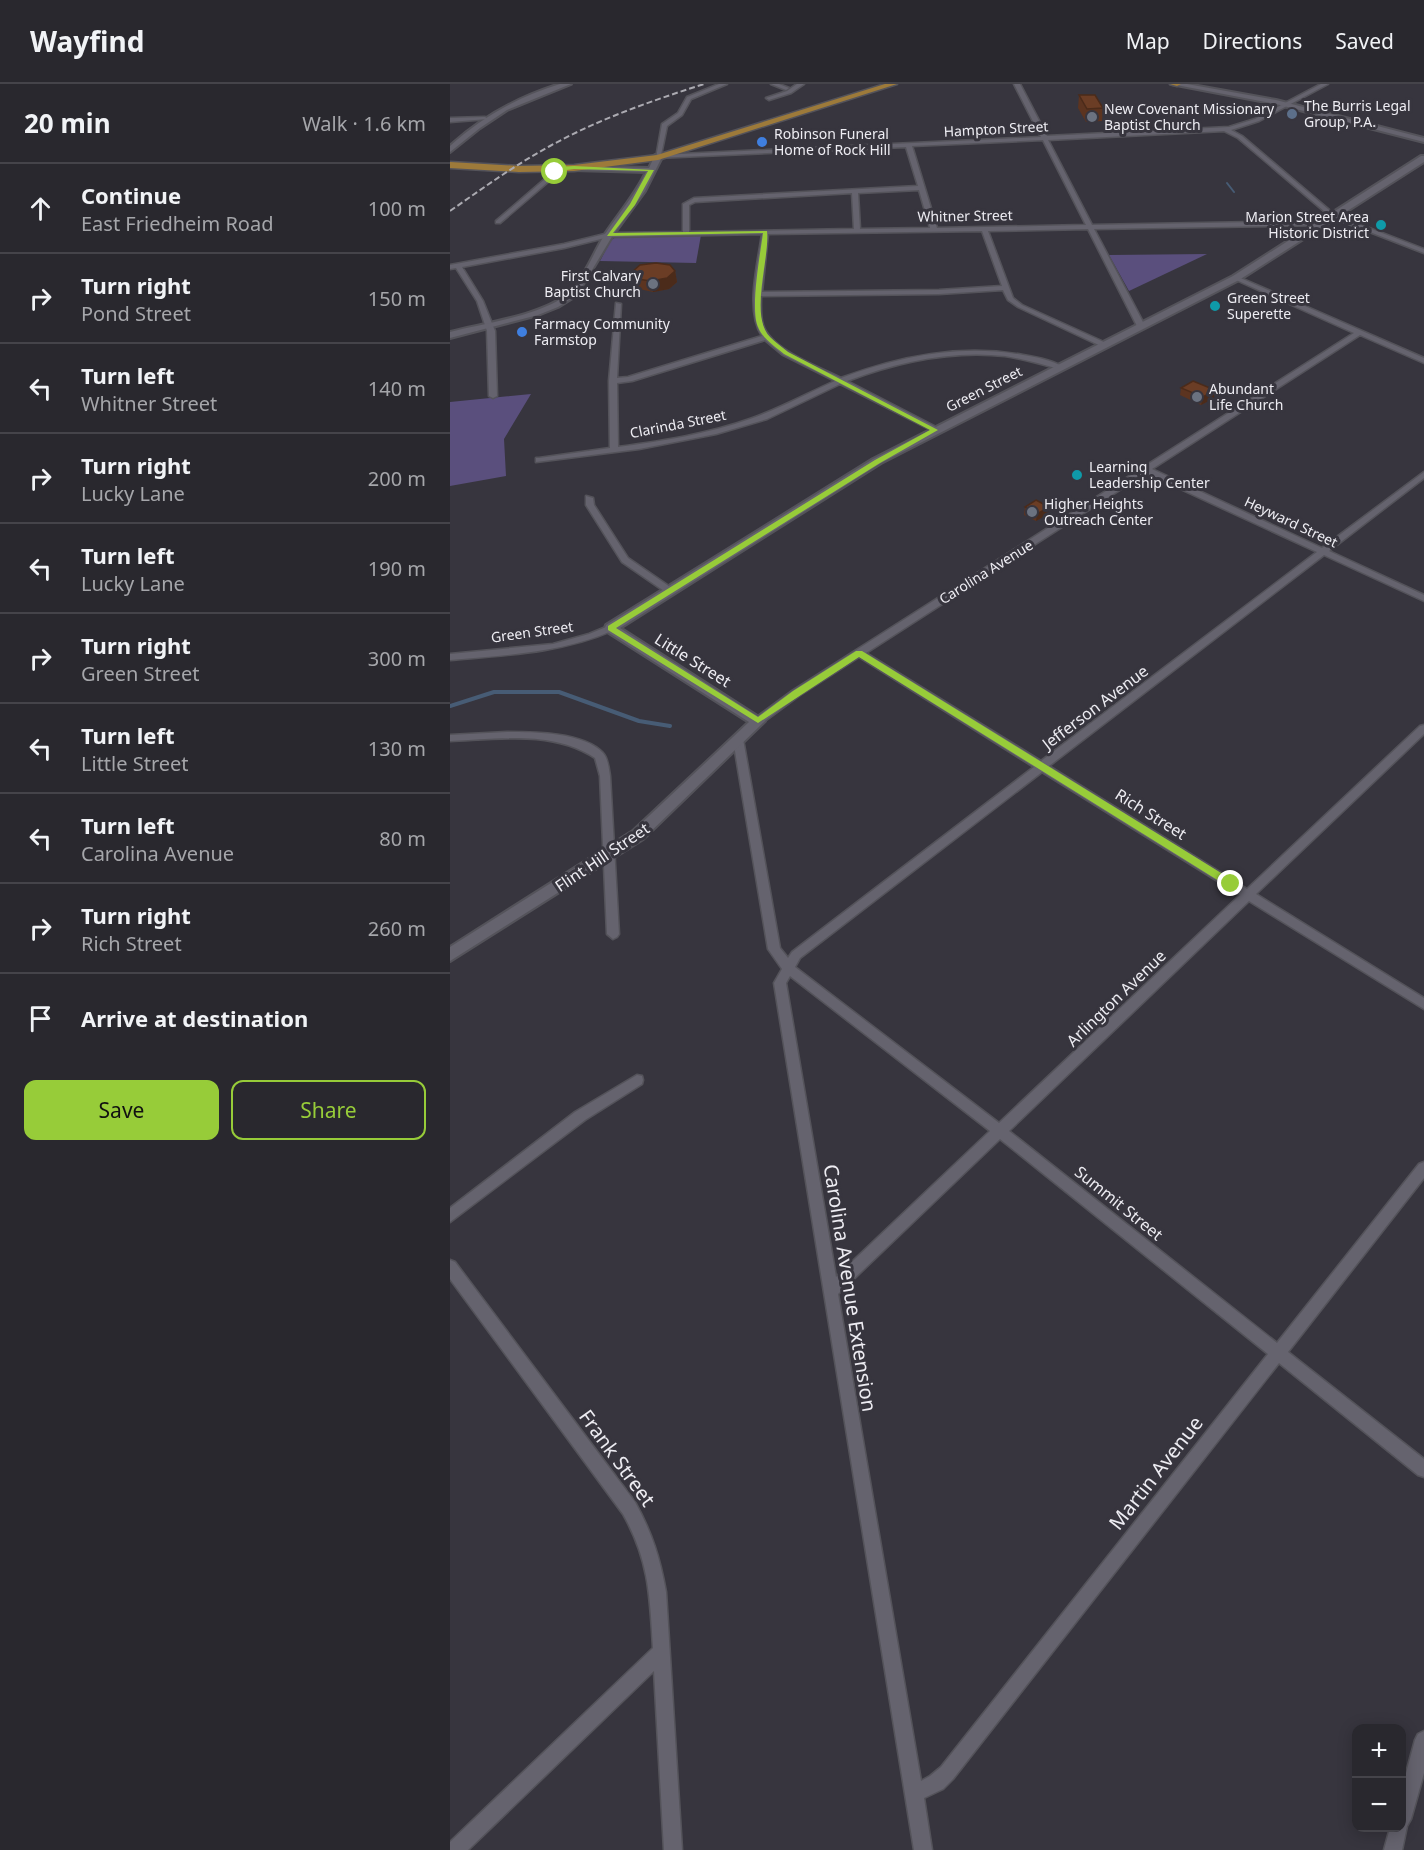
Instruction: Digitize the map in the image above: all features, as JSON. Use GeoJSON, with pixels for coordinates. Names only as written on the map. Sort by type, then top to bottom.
{"type":"FeatureCollection","features":[{"type":"Feature","properties":{"kind":"main road"},"geometry":{"type":"LineString","coordinates":[[450,165],[574,168],[658,157],[893,84]]}},
{"type":"Feature","properties":{"kind":"street"},"geometry":{"type":"LineString","coordinates":[[450,150],[485,119],[518,101],[567,84]]}},
{"type":"Feature","properties":{"kind":"street"},"geometry":{"type":"LineString","coordinates":[[450,335],[535,314],[568,297],[583,281],[609,235],[632,205],[658,157],[664,125],[682,112],[689,98],[724,84]]}},
{"type":"Feature","properties":{"kind":"street"},"geometry":{"type":"LineString","coordinates":[[774,84],[786,88]]}},
{"type":"Feature","properties":{"kind":"street"},"geometry":{"type":"LineString","coordinates":[[769,98],[789,92],[801,84]]}},
{"type":"Feature","properties":{"kind":"street"},"geometry":{"type":"LineString","coordinates":[[1017,84],[1141,326]]}},
{"type":"Feature","properties":{"kind":"street"},"geometry":{"type":"LineString","coordinates":[[1175,84],[1286,104],[1424,140]]}},
{"type":"Feature","properties":{"kind":"street","name":"Hampton Street"},"geometry":{"type":"LineString","coordinates":[[658,157],[1223,130],[1244,126],[1325,84]]}},
{"type":"Feature","properties":{"kind":"street"},"geometry":{"type":"LineString","coordinates":[[450,120],[485,119]]}},
{"type":"Feature","properties":{"kind":"street"},"geometry":{"type":"LineString","coordinates":[[1240,137],[1238,132],[1244,126]]}},
{"type":"Feature","properties":{"kind":"street"},"geometry":{"type":"LineString","coordinates":[[1223,130],[1240,137],[1333,216],[1424,251]]}},
{"type":"Feature","properties":{"kind":"street"},"geometry":{"type":"LineString","coordinates":[[909,146],[934,229]]}},
{"type":"Feature","properties":{"kind":"street","name":"Green Street"},"geometry":{"type":"LineString","coordinates":[[450,657],[564,645],[586,640],[611,628],[878,461],[1236,278],[1424,158]]}},
{"type":"Feature","properties":{"kind":"street"},"geometry":{"type":"LineString","coordinates":[[498,222],[547,180],[557,168]]}},
{"type":"Feature","properties":{"kind":"street"},"geometry":{"type":"LineString","coordinates":[[574,168],[651,170]]}},
{"type":"Feature","properties":{"kind":"street"},"geometry":{"type":"LineString","coordinates":[[686,233],[686,204],[691,200],[922,188]]}},
{"type":"Feature","properties":{"kind":"street"},"geometry":{"type":"LineString","coordinates":[[855,191],[857,230]]}},
{"type":"Feature","properties":{"kind":"street","name":"Whitner Street"},"geometry":{"type":"LineString","coordinates":[[454,266],[564,246],[609,235],[1322,223]]}},
{"type":"Feature","properties":{"kind":"street"},"geometry":{"type":"LineString","coordinates":[[984,228],[1011,299],[1020,306],[1103,345]]}},
{"type":"Feature","properties":{"kind":"street"},"geometry":{"type":"LineString","coordinates":[[765,232],[758,319],[767,337],[786,353],[935,430]]}},
{"type":"Feature","properties":{"kind":"street"},"geometry":{"type":"LineString","coordinates":[[454,266],[480,301],[488,325],[492,342],[493,396]]}},
{"type":"Feature","properties":{"kind":"street"},"geometry":{"type":"LineString","coordinates":[[1236,278],[1424,361]]}},
{"type":"Feature","properties":{"kind":"street"},"geometry":{"type":"LineString","coordinates":[[759,294],[939,292],[1005,288]]}},
{"type":"Feature","properties":{"kind":"street"},"geometry":{"type":"LineString","coordinates":[[614,449],[613,381],[618,304]]}},
{"type":"Feature","properties":{"kind":"street","name":"Carolina Avenue"},"geometry":{"type":"LineString","coordinates":[[738,739],[796,693],[1359,333]]}},
{"type":"Feature","properties":{"kind":"street"},"geometry":{"type":"LineString","coordinates":[[613,381],[629,379],[767,337]]}},
{"type":"Feature","properties":{"kind":"street","name":"Clarinda Street"},"geometry":{"type":"LineString","coordinates":[[539,460],[705,435],[735,427],[771,414],[840,381],[905,360],[966,354],[1010,355],[1059,367]]}},
{"type":"Feature","properties":{"kind":"street","name":"Heyward Street"},"geometry":{"type":"LineString","coordinates":[[1147,470],[1424,598]]}},
{"type":"Feature","properties":{"kind":"street","name":"Jefferson Avenue"},"geometry":{"type":"LineString","coordinates":[[788,968],[796,955],[1424,474]]}},
{"type":"Feature","properties":{"kind":"street"},"geometry":{"type":"LineString","coordinates":[[589,498],[590,505],[625,560],[670,591]]}},
{"type":"Feature","properties":{"kind":"street","name":"Little Street"},"geometry":{"type":"LineString","coordinates":[[611,628],[758,721]]}},
{"type":"Feature","properties":{"kind":"street","name":"Rich Street"},"geometry":{"type":"LineString","coordinates":[[859,653],[1424,1004]]}},
{"type":"Feature","properties":{"kind":"street","name":"Arlington Avenue"},"geometry":{"type":"LineString","coordinates":[[831,1291],[1424,728]]}},
{"type":"Feature","properties":{"kind":"street"},"geometry":{"type":"LineString","coordinates":[[450,738],[536,737],[568,740],[590,747],[600,756],[610,855],[613,934]]}},
{"type":"Feature","properties":{"kind":"street"},"geometry":{"type":"LineString","coordinates":[[738,739],[774,949],[788,968]]}},
{"type":"Feature","properties":{"kind":"street","name":"Flint Hill Street"},"geometry":{"type":"LineString","coordinates":[[450,955],[610,855],[655,820],[738,739]]}},
{"type":"Feature","properties":{"kind":"street","name":"Summit Street"},"geometry":{"type":"LineString","coordinates":[[788,968],[1001,1132],[1424,1469]]}},
{"type":"Feature","properties":{"kind":"street","name":"Carolina Avenue Extension"},"geometry":{"type":"LineString","coordinates":[[788,968],[780,983],[923,1850]]}},
{"type":"Feature","properties":{"kind":"street"},"geometry":{"type":"LineString","coordinates":[[450,1216],[580,1116],[637,1080]]}},
{"type":"Feature","properties":{"kind":"street","name":"Martin Avenue"},"geometry":{"type":"LineString","coordinates":[[914,1792],[922,1791],[942,1779],[947,1773],[1424,1168]]}},
{"type":"Feature","properties":{"kind":"street","name":"Frank Street"},"geometry":{"type":"LineString","coordinates":[[450,1267],[615,1489],[642,1531],[652,1559],[658,1592],[673,1850]]}},
{"type":"Feature","properties":{"kind":"street"},"geometry":{"type":"LineString","coordinates":[[455,1850],[661,1652]]}},
{"type":"Feature","properties":{"kind":"street"},"geometry":{"type":"LineString","coordinates":[[1406,1802],[1424,1740]]}},
{"type":"Feature","properties":{"kind":"street"},"geometry":{"type":"LineString","coordinates":[[1393,1850],[1398,1832]]}},
{"type":"Feature","properties":{"kind":"shaded area"},"geometry":{"type":"Polygon","coordinates":[[[701,235],[696,263],[600,261],[611,240],[616,237],[701,235]]]}},
{"type":"Feature","properties":{"kind":"shaded area"},"geometry":{"type":"Polygon","coordinates":[[[1207,254],[1129,291],[1109,255],[1207,254]]]}},
{"type":"Feature","properties":{"kind":"shaded area"},"geometry":{"type":"Polygon","coordinates":[[[531,394],[504,439],[506,476],[450,486],[450,402],[531,394]]]}},
{"type":"Feature","properties":{"kind":"building"},"geometry":{"type":"Polygon","coordinates":[[[1079,95],[1095,95],[1103,108],[1087,109],[1079,95]]]}},
{"type":"Feature","properties":{"kind":"building"},"geometry":{"type":"Polygon","coordinates":[[[656,263],[670,265],[675,271],[667,278],[651,281],[637,279],[632,272],[640,265],[656,263]]]}},
{"type":"Feature","properties":{"kind":"building"},"geometry":{"type":"Polygon","coordinates":[[[1193,381],[1215,390],[1203,397],[1181,388],[1193,381]]]}},
{"type":"Feature","properties":{"kind":"building"},"geometry":{"type":"Polygon","coordinates":[[[1036,500],[1049,507],[1037,514],[1025,507],[1036,500]]]}},
{"type":"Feature","properties":{"kind":"waterway"},"geometry":{"type":"LineString","coordinates":[[1227,183],[1234,192]]}},
{"type":"Feature","properties":{"kind":"waterway"},"geometry":{"type":"LineString","coordinates":[[450,706],[494,692],[559,692],[639,721],[670,726]]}},
{"type":"Feature","properties":{"kind":"railway"},"geometry":{"type":"LineString","coordinates":[[450,211],[537,153],[569,136],[626,111],[704,84]]}},
{"type":"Feature","properties":{"kind":"place","name":"The Burris Legal Group, P.A."},"geometry":{"type":"Point","coordinates":[1292,114]}},
{"type":"Feature","properties":{"kind":"place","name":"New Covenant Missionary Baptist Church"},"geometry":{"type":"Point","coordinates":[1092,117]}},
{"type":"Feature","properties":{"kind":"place","name":"Robinson Funeral Home of Rock Hill"},"geometry":{"type":"Point","coordinates":[762,142]}},
{"type":"Feature","properties":{"kind":"place","name":"Marion Street Area Historic District"},"geometry":{"type":"Point","coordinates":[1381,225]}},
{"type":"Feature","properties":{"kind":"place","name":"First Calvary Baptist Church"},"geometry":{"type":"Point","coordinates":[653,284]}},
{"type":"Feature","properties":{"kind":"place","name":"Green Street Superette"},"geometry":{"type":"Point","coordinates":[1215,306]}},
{"type":"Feature","properties":{"kind":"place","name":"Farmacy Community Farmstop"},"geometry":{"type":"Point","coordinates":[522,332]}},
{"type":"Feature","properties":{"kind":"place","name":"Abundant Life Church"},"geometry":{"type":"Point","coordinates":[1197,397]}},
{"type":"Feature","properties":{"kind":"place","name":"Learning Leadership Center"},"geometry":{"type":"Point","coordinates":[1077,475]}},
{"type":"Feature","properties":{"kind":"place","name":"Higher Heights Outreach Center"},"geometry":{"type":"Point","coordinates":[1032,512]}},
{"type":"Feature","properties":{"kind":"route"},"geometry":{"type":"LineString","coordinates":[[555,172],[557,168],[651,170],[632,205],[609,235],[765,232],[757,312],[760,326],[767,337],[786,353],[935,430],[878,461],[611,628],[758,721],[796,693],[859,653],[1231,884]]}}]}
